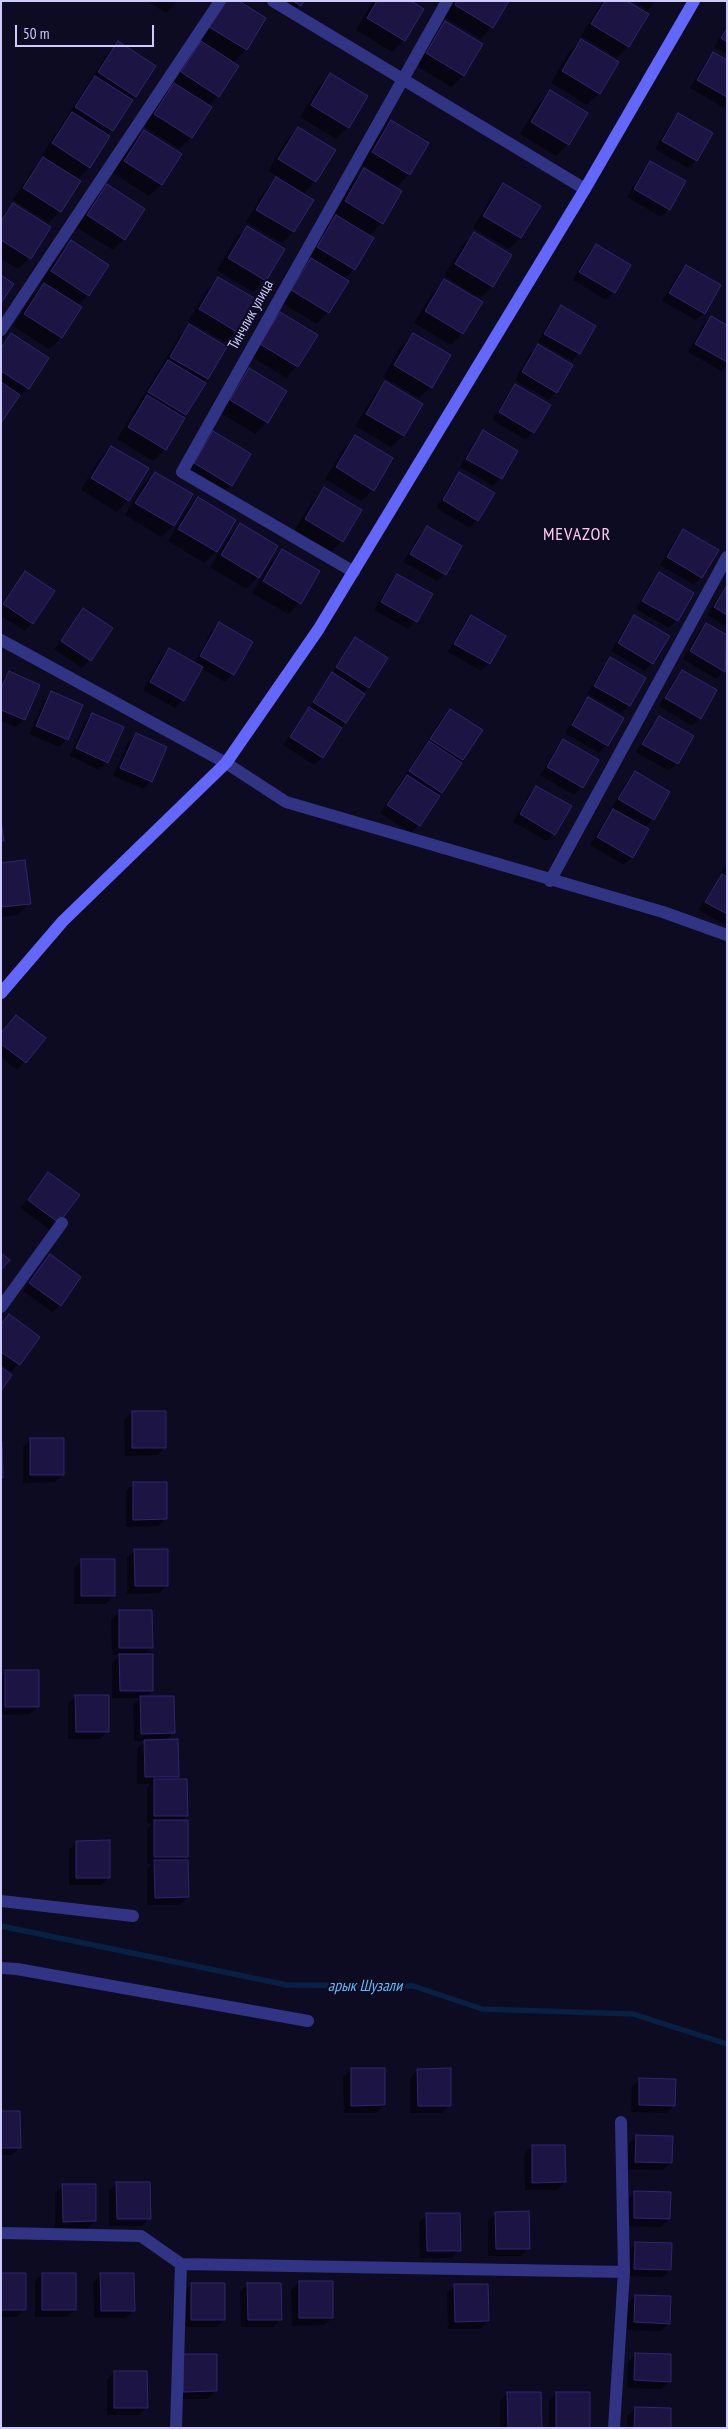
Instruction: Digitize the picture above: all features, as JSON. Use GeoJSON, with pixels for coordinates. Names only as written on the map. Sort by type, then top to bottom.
{"type":"FeatureCollection","features":[{"type":"Feature","properties":{"kind":"main road"},"geometry":{"type":"LineString","coordinates":[[1,992],[63,921],[226,763],[318,630],[354,572],[585,189],[694,1]]}},
{"type":"Feature","properties":{"kind":"street"},"geometry":{"type":"LineString","coordinates":[[1,330],[220,1]]}},
{"type":"Feature","properties":{"kind":"street"},"geometry":{"type":"LineString","coordinates":[[273,1],[585,189]]}},
{"type":"Feature","properties":{"kind":"street","name":"Тинчлик улица"},"geometry":{"type":"LineString","coordinates":[[354,572],[182,472],[446,1]]}},
{"type":"Feature","properties":{"kind":"street"},"geometry":{"type":"LineString","coordinates":[[550,881],[727,557]]}},
{"type":"Feature","properties":{"kind":"street"},"geometry":{"type":"LineString","coordinates":[[1,640],[226,763],[286,802],[550,881],[663,912],[727,935]]}},
{"type":"Feature","properties":{"kind":"street"},"geometry":{"type":"LineString","coordinates":[[1,1307],[62,1223]]}},
{"type":"Feature","properties":{"kind":"street"},"geometry":{"type":"LineString","coordinates":[[1,1901],[133,1916]]}},
{"type":"Feature","properties":{"kind":"street"},"geometry":{"type":"LineString","coordinates":[[1,1968],[17,1969],[308,2021]]}},
{"type":"Feature","properties":{"kind":"street"},"geometry":{"type":"LineString","coordinates":[[614,2428],[624,2272],[621,2122]]}},
{"type":"Feature","properties":{"kind":"street"},"geometry":{"type":"LineString","coordinates":[[1,2233],[141,2236],[180,2264],[624,2272]]}},
{"type":"Feature","properties":{"kind":"street"},"geometry":{"type":"LineString","coordinates":[[176,2428],[180,2264]]}},
{"type":"Feature","properties":{"kind":"building"},"geometry":{"type":"Polygon","coordinates":[[[225,1],[239,1],[266,18],[247,50],[209,27],[225,1]]]}},
{"type":"Feature","properties":{"kind":"building"},"geometry":{"type":"Polygon","coordinates":[[[293,1],[304,1],[301,6],[293,1]]]}},
{"type":"Feature","properties":{"kind":"building"},"geometry":{"type":"Polygon","coordinates":[[[377,1],[411,1],[424,9],[405,41],[367,18],[377,1]]]}},
{"type":"Feature","properties":{"kind":"building"},"geometry":{"type":"Polygon","coordinates":[[[457,1],[509,1],[493,28],[455,5],[457,1]]]}},
{"type":"Feature","properties":{"kind":"building"},"geometry":{"type":"Polygon","coordinates":[[[605,1],[627,1],[649,14],[629,47],[591,24],[605,1]]]}},
{"type":"Feature","properties":{"kind":"building"},"geometry":{"type":"Polygon","coordinates":[[[445,21],[483,44],[464,76],[426,53],[445,21]]]}},
{"type":"Feature","properties":{"kind":"building"},"geometry":{"type":"Polygon","coordinates":[[[727,28],[727,42],[721,38],[727,28]]]}},
{"type":"Feature","properties":{"kind":"building"},"geometry":{"type":"Polygon","coordinates":[[[581,39],[619,62],[600,94],[562,71],[581,39]]]}},
{"type":"Feature","properties":{"kind":"building"},"geometry":{"type":"Polygon","coordinates":[[[118,41],[156,66],[136,97],[98,72],[118,41]]]}},
{"type":"Feature","properties":{"kind":"building"},"geometry":{"type":"Polygon","coordinates":[[[201,41],[239,66],[219,97],[181,72],[201,41]]]}},
{"type":"Feature","properties":{"kind":"building"},"geometry":{"type":"Polygon","coordinates":[[[713,52],[727,60],[727,97],[697,80],[713,52]]]}},
{"type":"Feature","properties":{"kind":"building"},"geometry":{"type":"Polygon","coordinates":[[[330,73],[368,96],[349,128],[311,105],[330,73]]]}},
{"type":"Feature","properties":{"kind":"building"},"geometry":{"type":"Polygon","coordinates":[[[95,76],[133,100],[113,131],[75,107],[95,76]]]}},
{"type":"Feature","properties":{"kind":"building"},"geometry":{"type":"Polygon","coordinates":[[[174,83],[212,107],[192,138],[154,114],[174,83]]]}},
{"type":"Feature","properties":{"kind":"building"},"geometry":{"type":"Polygon","coordinates":[[[550,90],[588,113],[569,145],[531,122],[550,90]]]}},
{"type":"Feature","properties":{"kind":"building"},"geometry":{"type":"Polygon","coordinates":[[[72,112],[110,136],[90,168],[52,143],[72,112]]]}},
{"type":"Feature","properties":{"kind":"building"},"geometry":{"type":"Polygon","coordinates":[[[678,113],[713,133],[697,161],[662,141],[678,113]]]}},
{"type":"Feature","properties":{"kind":"building"},"geometry":{"type":"Polygon","coordinates":[[[391,120],[429,143],[410,175],[372,152],[391,120]]]}},
{"type":"Feature","properties":{"kind":"building"},"geometry":{"type":"Polygon","coordinates":[[[298,127],[336,150],[316,182],[278,159],[298,127]]]}},
{"type":"Feature","properties":{"kind":"building"},"geometry":{"type":"Polygon","coordinates":[[[144,130],[182,154],[162,185],[124,161],[144,130]]]}},
{"type":"Feature","properties":{"kind":"building"},"geometry":{"type":"Polygon","coordinates":[[[43,157],[81,181],[61,212],[23,188],[43,157]]]}},
{"type":"Feature","properties":{"kind":"building"},"geometry":{"type":"Polygon","coordinates":[[[650,161],[686,181],[670,210],[634,189],[650,161]]]}},
{"type":"Feature","properties":{"kind":"building"},"geometry":{"type":"Polygon","coordinates":[[[364,168],[402,191],[383,224],[345,201],[364,168]]]}},
{"type":"Feature","properties":{"kind":"building"},"geometry":{"type":"Polygon","coordinates":[[[276,177],[314,200],[294,232],[256,210],[276,177]]]}},
{"type":"Feature","properties":{"kind":"building"},"geometry":{"type":"Polygon","coordinates":[[[503,183],[541,206],[521,238],[483,216],[503,183]]]}},
{"type":"Feature","properties":{"kind":"building"},"geometry":{"type":"Polygon","coordinates":[[[107,184],[145,209],[125,240],[87,215],[107,184]]]}},
{"type":"Feature","properties":{"kind":"building"},"geometry":{"type":"Polygon","coordinates":[[[13,203],[51,227],[31,259],[1,240],[1,221],[13,203]]]}},
{"type":"Feature","properties":{"kind":"building"},"geometry":{"type":"Polygon","coordinates":[[[336,215],[374,238],[355,270],[317,247],[336,215]]]}},
{"type":"Feature","properties":{"kind":"building"},"geometry":{"type":"Polygon","coordinates":[[[247,226],[285,249],[266,281],[228,258],[247,226]]]}},
{"type":"Feature","properties":{"kind":"building"},"geometry":{"type":"Polygon","coordinates":[[[474,232],[512,255],[493,287],[455,264],[474,232]]]}},
{"type":"Feature","properties":{"kind":"building"},"geometry":{"type":"Polygon","coordinates":[[[71,240],[109,265],[89,296],[51,271],[71,240]]]}},
{"type":"Feature","properties":{"kind":"building"},"geometry":{"type":"Polygon","coordinates":[[[596,244],[631,265],[615,293],[579,272],[596,244]]]}},
{"type":"Feature","properties":{"kind":"building"},"geometry":{"type":"Polygon","coordinates":[[[311,258],[349,281],[329,313],[291,290],[311,258]]]}},
{"type":"Feature","properties":{"kind":"building"},"geometry":{"type":"Polygon","coordinates":[[[686,265],[721,285],[705,314],[669,293],[686,265]]]}},
{"type":"Feature","properties":{"kind":"building"},"geometry":{"type":"Polygon","coordinates":[[[1,275],[14,284],[1,303],[1,275]]]}},
{"type":"Feature","properties":{"kind":"building"},"geometry":{"type":"Polygon","coordinates":[[[218,277],[256,299],[237,332],[199,309],[218,277]]]}},
{"type":"Feature","properties":{"kind":"building"},"geometry":{"type":"Polygon","coordinates":[[[444,279],[483,302],[463,334],[425,311],[444,279]]]}},
{"type":"Feature","properties":{"kind":"building"},"geometry":{"type":"Polygon","coordinates":[[[44,283],[82,307],[62,338],[24,314],[44,283]]]}},
{"type":"Feature","properties":{"kind":"building"},"geometry":{"type":"Polygon","coordinates":[[[561,305],[596,326],[580,354],[544,334],[561,305]]]}},
{"type":"Feature","properties":{"kind":"building"},"geometry":{"type":"Polygon","coordinates":[[[280,312],[318,335],[298,367],[260,344],[280,312]]]}},
{"type":"Feature","properties":{"kind":"building"},"geometry":{"type":"Polygon","coordinates":[[[711,316],[727,325],[727,362],[695,344],[711,316]]]}},
{"type":"Feature","properties":{"kind":"building"},"geometry":{"type":"Polygon","coordinates":[[[189,324],[227,347],[208,379],[170,357],[189,324]]]}},
{"type":"Feature","properties":{"kind":"building"},"geometry":{"type":"Polygon","coordinates":[[[11,333],[49,358],[29,389],[1,371],[1,348],[11,333]]]}},
{"type":"Feature","properties":{"kind":"building"},"geometry":{"type":"Polygon","coordinates":[[[413,333],[451,355],[432,388],[394,365],[413,333]]]}},
{"type":"Feature","properties":{"kind":"building"},"geometry":{"type":"Polygon","coordinates":[[[538,344],[573,365],[557,393],[522,372],[538,344]]]}},
{"type":"Feature","properties":{"kind":"building"},"geometry":{"type":"Polygon","coordinates":[[[168,360],[206,383],[186,415],[148,392],[168,360]]]}},
{"type":"Feature","properties":{"kind":"building"},"geometry":{"type":"Polygon","coordinates":[[[249,368],[287,391],[268,423],[230,400],[249,368]]]}},
{"type":"Feature","properties":{"kind":"building"},"geometry":{"type":"Polygon","coordinates":[[[385,381],[423,404],[404,436],[366,414],[385,381]]]}},
{"type":"Feature","properties":{"kind":"building"},"geometry":{"type":"Polygon","coordinates":[[[1,382],[20,395],[1,423],[1,382]]]}},
{"type":"Feature","properties":{"kind":"building"},"geometry":{"type":"Polygon","coordinates":[[[515,384],[551,405],[534,433],[499,412],[515,384]]]}},
{"type":"Feature","properties":{"kind":"building"},"geometry":{"type":"Polygon","coordinates":[[[147,395],[185,418],[166,450],[128,427],[147,395]]]}},
{"type":"Feature","properties":{"kind":"building"},"geometry":{"type":"Polygon","coordinates":[[[483,430],[518,451],[502,479],[466,459],[483,430]]]}},
{"type":"Feature","properties":{"kind":"building"},"geometry":{"type":"Polygon","coordinates":[[[213,431],[251,454],[232,486],[194,463],[213,431]]]}},
{"type":"Feature","properties":{"kind":"building"},"geometry":{"type":"Polygon","coordinates":[[[355,435],[393,458],[374,491],[336,467],[355,435]]]}},
{"type":"Feature","properties":{"kind":"building"},"geometry":{"type":"Polygon","coordinates":[[[111,446],[149,468],[129,501],[91,478],[111,446]]]}},
{"type":"Feature","properties":{"kind":"building"},"geometry":{"type":"Polygon","coordinates":[[[155,472],[193,494],[174,526],[135,503],[155,472]]]}},
{"type":"Feature","properties":{"kind":"building"},"geometry":{"type":"Polygon","coordinates":[[[459,472],[495,493],[478,521],[443,500],[459,472]]]}},
{"type":"Feature","properties":{"kind":"building"},"geometry":{"type":"Polygon","coordinates":[[[324,487],[362,510],[343,542],[305,519],[324,487]]]}},
{"type":"Feature","properties":{"kind":"building"},"geometry":{"type":"Polygon","coordinates":[[[198,497],[236,520],[217,552],[178,529],[198,497]]]}},
{"type":"Feature","properties":{"kind":"building"},"geometry":{"type":"Polygon","coordinates":[[[240,523],[278,546],[259,578],[221,555],[240,523]]]}},
{"type":"Feature","properties":{"kind":"building"},"geometry":{"type":"Polygon","coordinates":[[[427,526],[462,546],[446,575],[410,554],[427,526]]]}},
{"type":"Feature","properties":{"kind":"building"},"geometry":{"type":"Polygon","coordinates":[[[683,529],[719,550],[702,578],[667,557],[683,529]]]}},
{"type":"Feature","properties":{"kind":"building"},"geometry":{"type":"Polygon","coordinates":[[[282,549],[320,571],[301,604],[263,581],[282,549]]]}},
{"type":"Feature","properties":{"kind":"building"},"geometry":{"type":"Polygon","coordinates":[[[25,571],[55,591],[33,624],[3,604],[25,571]]]}},
{"type":"Feature","properties":{"kind":"building"},"geometry":{"type":"Polygon","coordinates":[[[659,572],[694,593],[678,621],[642,601],[659,572]]]}},
{"type":"Feature","properties":{"kind":"building"},"geometry":{"type":"Polygon","coordinates":[[[397,574],[433,594],[417,622],[381,602],[397,574]]]}},
{"type":"Feature","properties":{"kind":"building"},"geometry":{"type":"Polygon","coordinates":[[[727,585],[727,615],[714,607],[727,585]]]}},
{"type":"Feature","properties":{"kind":"building"},"geometry":{"type":"Polygon","coordinates":[[[83,608],[113,628],[91,661],[61,641],[83,608]]]}},
{"type":"Feature","properties":{"kind":"building"},"geometry":{"type":"Polygon","coordinates":[[[471,615],[506,636],[490,664],[454,644],[471,615]]]}},
{"type":"Feature","properties":{"kind":"building"},"geometry":{"type":"Polygon","coordinates":[[[634,615],[670,636],[653,664],[618,643],[634,615]]]}},
{"type":"Feature","properties":{"kind":"building"},"geometry":{"type":"Polygon","coordinates":[[[219,622],[253,642],[234,675],[200,656],[219,622]]]}},
{"type":"Feature","properties":{"kind":"building"},"geometry":{"type":"Polygon","coordinates":[[[706,623],[727,635],[725,672],[690,651],[706,623]]]}},
{"type":"Feature","properties":{"kind":"building"},"geometry":{"type":"Polygon","coordinates":[[[355,637],[388,658],[369,688],[336,667],[355,637]]]}},
{"type":"Feature","properties":{"kind":"building"},"geometry":{"type":"Polygon","coordinates":[[[169,648],[203,667],[184,701],[150,682],[169,648]]]}},
{"type":"Feature","properties":{"kind":"building"},"geometry":{"type":"Polygon","coordinates":[[[610,657],[646,678],[630,706],[594,686],[610,657]]]}},
{"type":"Feature","properties":{"kind":"building"},"geometry":{"type":"Polygon","coordinates":[[[682,670],[717,690],[701,719],[665,698],[682,670]]]}},
{"type":"Feature","properties":{"kind":"building"},"geometry":{"type":"Polygon","coordinates":[[[9,671],[40,685],[25,720],[1,710],[1,688],[9,671]]]}},
{"type":"Feature","properties":{"kind":"building"},"geometry":{"type":"Polygon","coordinates":[[[332,672],[365,694],[346,723],[313,702],[332,672]]]}},
{"type":"Feature","properties":{"kind":"building"},"geometry":{"type":"Polygon","coordinates":[[[51,691],[83,705],[68,740],[36,726],[51,691]]]}},
{"type":"Feature","properties":{"kind":"building"},"geometry":{"type":"Polygon","coordinates":[[[588,697],[624,718],[608,746],[572,725],[588,697]]]}},
{"type":"Feature","properties":{"kind":"building"},"geometry":{"type":"Polygon","coordinates":[[[309,707],[342,728],[323,758],[290,737],[309,707]]]}},
{"type":"Feature","properties":{"kind":"building"},"geometry":{"type":"Polygon","coordinates":[[[450,709],[483,730],[463,760],[430,739],[450,709]]]}},
{"type":"Feature","properties":{"kind":"building"},"geometry":{"type":"Polygon","coordinates":[[[92,713],[124,727],[108,763],[76,748],[92,713]]]}},
{"type":"Feature","properties":{"kind":"building"},"geometry":{"type":"Polygon","coordinates":[[[659,716],[694,736],[678,764],[642,744],[659,716]]]}},
{"type":"Feature","properties":{"kind":"building"},"geometry":{"type":"Polygon","coordinates":[[[136,733],[167,747],[152,782],[120,768],[136,733]]]}},
{"type":"Feature","properties":{"kind":"building"},"geometry":{"type":"Polygon","coordinates":[[[563,739],[599,760],[583,788],[547,767],[563,739]]]}},
{"type":"Feature","properties":{"kind":"building"},"geometry":{"type":"Polygon","coordinates":[[[429,741],[462,763],[442,793],[409,771],[429,741]]]}},
{"type":"Feature","properties":{"kind":"building"},"geometry":{"type":"Polygon","coordinates":[[[635,771],[670,792],[654,820],[618,799],[635,771]]]}},
{"type":"Feature","properties":{"kind":"building"},"geometry":{"type":"Polygon","coordinates":[[[407,775],[440,796],[420,826],[387,805],[407,775]]]}},
{"type":"Feature","properties":{"kind":"building"},"geometry":{"type":"Polygon","coordinates":[[[536,786],[572,806],[555,835],[520,814],[536,786]]]}},
{"type":"Feature","properties":{"kind":"building"},"geometry":{"type":"Polygon","coordinates":[[[613,809],[649,829],[633,858],[597,837],[613,809]]]}},
{"type":"Feature","properties":{"kind":"building"},"geometry":{"type":"Polygon","coordinates":[[[1,820],[4,841],[1,841],[1,820]]]}},
{"type":"Feature","properties":{"kind":"building"},"geometry":{"type":"Polygon","coordinates":[[[25,860],[31,904],[1,907],[1,863],[25,860]]]}},
{"type":"Feature","properties":{"kind":"building"},"geometry":{"type":"Polygon","coordinates":[[[722,874],[727,877],[727,914],[705,902],[722,874]]]}},
{"type":"Feature","properties":{"kind":"building"},"geometry":{"type":"Polygon","coordinates":[[[16,1015],[46,1038],[26,1063],[1,1044],[1,1033],[16,1015]]]}},
{"type":"Feature","properties":{"kind":"building"},"geometry":{"type":"Polygon","coordinates":[[[48,1172],[80,1195],[59,1223],[28,1200],[48,1172]]]}},
{"type":"Feature","properties":{"kind":"building"},"geometry":{"type":"Polygon","coordinates":[[[1,1253],[10,1260],[1,1270],[1,1253]]]}},
{"type":"Feature","properties":{"kind":"building"},"geometry":{"type":"Polygon","coordinates":[[[50,1254],[81,1277],[61,1306],[29,1283],[50,1254]]]}},
{"type":"Feature","properties":{"kind":"building"},"geometry":{"type":"Polygon","coordinates":[[[9,1314],[40,1337],[20,1365],[1,1352],[1,1324],[9,1314]]]}},
{"type":"Feature","properties":{"kind":"building"},"geometry":{"type":"Polygon","coordinates":[[[1,1367],[12,1375],[1,1391],[1,1367]]]}},
{"type":"Feature","properties":{"kind":"building"},"geometry":{"type":"Polygon","coordinates":[[[132,1411],[166,1411],[166,1448],[132,1448],[132,1411]]]}},
{"type":"Feature","properties":{"kind":"building"},"geometry":{"type":"Polygon","coordinates":[[[30,1438],[64,1438],[64,1475],[30,1475],[30,1438]]]}},
{"type":"Feature","properties":{"kind":"building"},"geometry":{"type":"Polygon","coordinates":[[[2,1441],[3,1478],[1,1478],[2,1441]]]}},
{"type":"Feature","properties":{"kind":"building"},"geometry":{"type":"Polygon","coordinates":[[[133,1482],[167,1482],[167,1519],[133,1520],[133,1482]]]}},
{"type":"Feature","properties":{"kind":"building"},"geometry":{"type":"Polygon","coordinates":[[[134,1549],[168,1549],[168,1586],[135,1586],[134,1549]]]}},
{"type":"Feature","properties":{"kind":"building"},"geometry":{"type":"Polygon","coordinates":[[[81,1559],[115,1559],[115,1596],[81,1596],[81,1559]]]}},
{"type":"Feature","properties":{"kind":"building"},"geometry":{"type":"Polygon","coordinates":[[[119,1610],[152,1610],[153,1648],[119,1648],[119,1610]]]}},
{"type":"Feature","properties":{"kind":"building"},"geometry":{"type":"Polygon","coordinates":[[[119,1654],[153,1654],[153,1691],[120,1691],[119,1654]]]}},
{"type":"Feature","properties":{"kind":"building"},"geometry":{"type":"Polygon","coordinates":[[[5,1670],[39,1670],[39,1707],[5,1707],[5,1670]]]}},
{"type":"Feature","properties":{"kind":"building"},"geometry":{"type":"Polygon","coordinates":[[[75,1695],[109,1695],[109,1732],[76,1732],[75,1695]]]}},
{"type":"Feature","properties":{"kind":"building"},"geometry":{"type":"Polygon","coordinates":[[[140,1696],[174,1696],[175,1733],[141,1734],[140,1696]]]}},
{"type":"Feature","properties":{"kind":"building"},"geometry":{"type":"Polygon","coordinates":[[[178,1739],[179,1777],[145,1777],[144,1740],[178,1739]]]}},
{"type":"Feature","properties":{"kind":"building"},"geometry":{"type":"Polygon","coordinates":[[[154,1779],[187,1779],[188,1816],[154,1816],[154,1779]]]}},
{"type":"Feature","properties":{"kind":"building"},"geometry":{"type":"Polygon","coordinates":[[[154,1820],[188,1820],[188,1857],[154,1857],[154,1820]]]}},
{"type":"Feature","properties":{"kind":"building"},"geometry":{"type":"Polygon","coordinates":[[[110,1840],[110,1878],[76,1878],[76,1841],[110,1840]]]}},
{"type":"Feature","properties":{"kind":"building"},"geometry":{"type":"Polygon","coordinates":[[[154,1860],[188,1860],[189,1897],[155,1898],[154,1860]]]}},
{"type":"Feature","properties":{"kind":"building"},"geometry":{"type":"Polygon","coordinates":[[[351,2068],[385,2068],[385,2105],[351,2106],[351,2068]]]}},
{"type":"Feature","properties":{"kind":"building"},"geometry":{"type":"Polygon","coordinates":[[[451,2068],[451,2106],[418,2106],[417,2069],[451,2068]]]}},
{"type":"Feature","properties":{"kind":"building"},"geometry":{"type":"Polygon","coordinates":[[[639,2078],[676,2079],[675,2106],[639,2105],[639,2078]]]}},
{"type":"Feature","properties":{"kind":"building"},"geometry":{"type":"Polygon","coordinates":[[[1,2111],[20,2111],[21,2148],[1,2148],[1,2111]]]}},
{"type":"Feature","properties":{"kind":"building"},"geometry":{"type":"Polygon","coordinates":[[[636,2135],[673,2136],[672,2163],[635,2162],[636,2135]]]}},
{"type":"Feature","properties":{"kind":"building"},"geometry":{"type":"Polygon","coordinates":[[[532,2145],[565,2145],[566,2182],[532,2183],[532,2145]]]}},
{"type":"Feature","properties":{"kind":"building"},"geometry":{"type":"Polygon","coordinates":[[[116,2182],[150,2182],[151,2219],[117,2219],[116,2182]]]}},
{"type":"Feature","properties":{"kind":"building"},"geometry":{"type":"Polygon","coordinates":[[[62,2184],[96,2184],[96,2221],[63,2222],[62,2184]]]}},
{"type":"Feature","properties":{"kind":"building"},"geometry":{"type":"Polygon","coordinates":[[[634,2191],[671,2192],[670,2219],[634,2218],[634,2191]]]}},
{"type":"Feature","properties":{"kind":"building"},"geometry":{"type":"Polygon","coordinates":[[[529,2211],[530,2249],[496,2249],[495,2212],[529,2211]]]}},
{"type":"Feature","properties":{"kind":"building"},"geometry":{"type":"Polygon","coordinates":[[[426,2213],[460,2213],[461,2251],[427,2251],[426,2213]]]}},
{"type":"Feature","properties":{"kind":"building"},"geometry":{"type":"Polygon","coordinates":[[[635,2242],[672,2243],[671,2270],[634,2269],[635,2242]]]}},
{"type":"Feature","properties":{"kind":"building"},"geometry":{"type":"Polygon","coordinates":[[[1,2273],[26,2273],[26,2310],[1,2310],[1,2273]]]}},
{"type":"Feature","properties":{"kind":"building"},"geometry":{"type":"Polygon","coordinates":[[[42,2273],[76,2273],[76,2310],[42,2310],[42,2273]]]}},
{"type":"Feature","properties":{"kind":"building"},"geometry":{"type":"Polygon","coordinates":[[[100,2273],[134,2273],[135,2311],[101,2311],[100,2273]]]}},
{"type":"Feature","properties":{"kind":"building"},"geometry":{"type":"Polygon","coordinates":[[[299,2281],[333,2281],[333,2318],[299,2318],[299,2281]]]}},
{"type":"Feature","properties":{"kind":"building"},"geometry":{"type":"Polygon","coordinates":[[[191,2283],[225,2283],[225,2320],[191,2320],[191,2283]]]}},
{"type":"Feature","properties":{"kind":"building"},"geometry":{"type":"Polygon","coordinates":[[[247,2283],[281,2283],[282,2320],[248,2320],[247,2283]]]}},
{"type":"Feature","properties":{"kind":"building"},"geometry":{"type":"Polygon","coordinates":[[[454,2284],[488,2284],[489,2321],[455,2322],[454,2284]]]}},
{"type":"Feature","properties":{"kind":"building"},"geometry":{"type":"Polygon","coordinates":[[[635,2295],[671,2296],[670,2324],[634,2322],[635,2295]]]}},
{"type":"Feature","properties":{"kind":"building"},"geometry":{"type":"Polygon","coordinates":[[[635,2353],[671,2354],[671,2382],[634,2380],[635,2353]]]}},
{"type":"Feature","properties":{"kind":"building"},"geometry":{"type":"Polygon","coordinates":[[[183,2354],[217,2354],[217,2391],[183,2392],[183,2354]]]}},
{"type":"Feature","properties":{"kind":"building"},"geometry":{"type":"Polygon","coordinates":[[[114,2371],[147,2371],[148,2408],[114,2408],[114,2371]]]}},
{"type":"Feature","properties":{"kind":"building"},"geometry":{"type":"Polygon","coordinates":[[[507,2392],[541,2392],[542,2428],[508,2428],[507,2392]]]}},
{"type":"Feature","properties":{"kind":"building"},"geometry":{"type":"Polygon","coordinates":[[[556,2392],[590,2392],[590,2428],[556,2428],[556,2392]]]}},
{"type":"Feature","properties":{"kind":"building"},"geometry":{"type":"Polygon","coordinates":[[[635,2407],[671,2408],[671,2428],[634,2428],[635,2407]]]}},
{"type":"Feature","properties":{"kind":"waterway","name":"арык Шузали"},"geometry":{"type":"LineString","coordinates":[[1,1926],[287,1985],[413,1986],[482,2009],[633,2014],[727,2044]]}},
{"type":"Feature","properties":{"kind":"district","name":"MEVAZOR"},"geometry":{"type":"Point","coordinates":[577,535]}}]}
